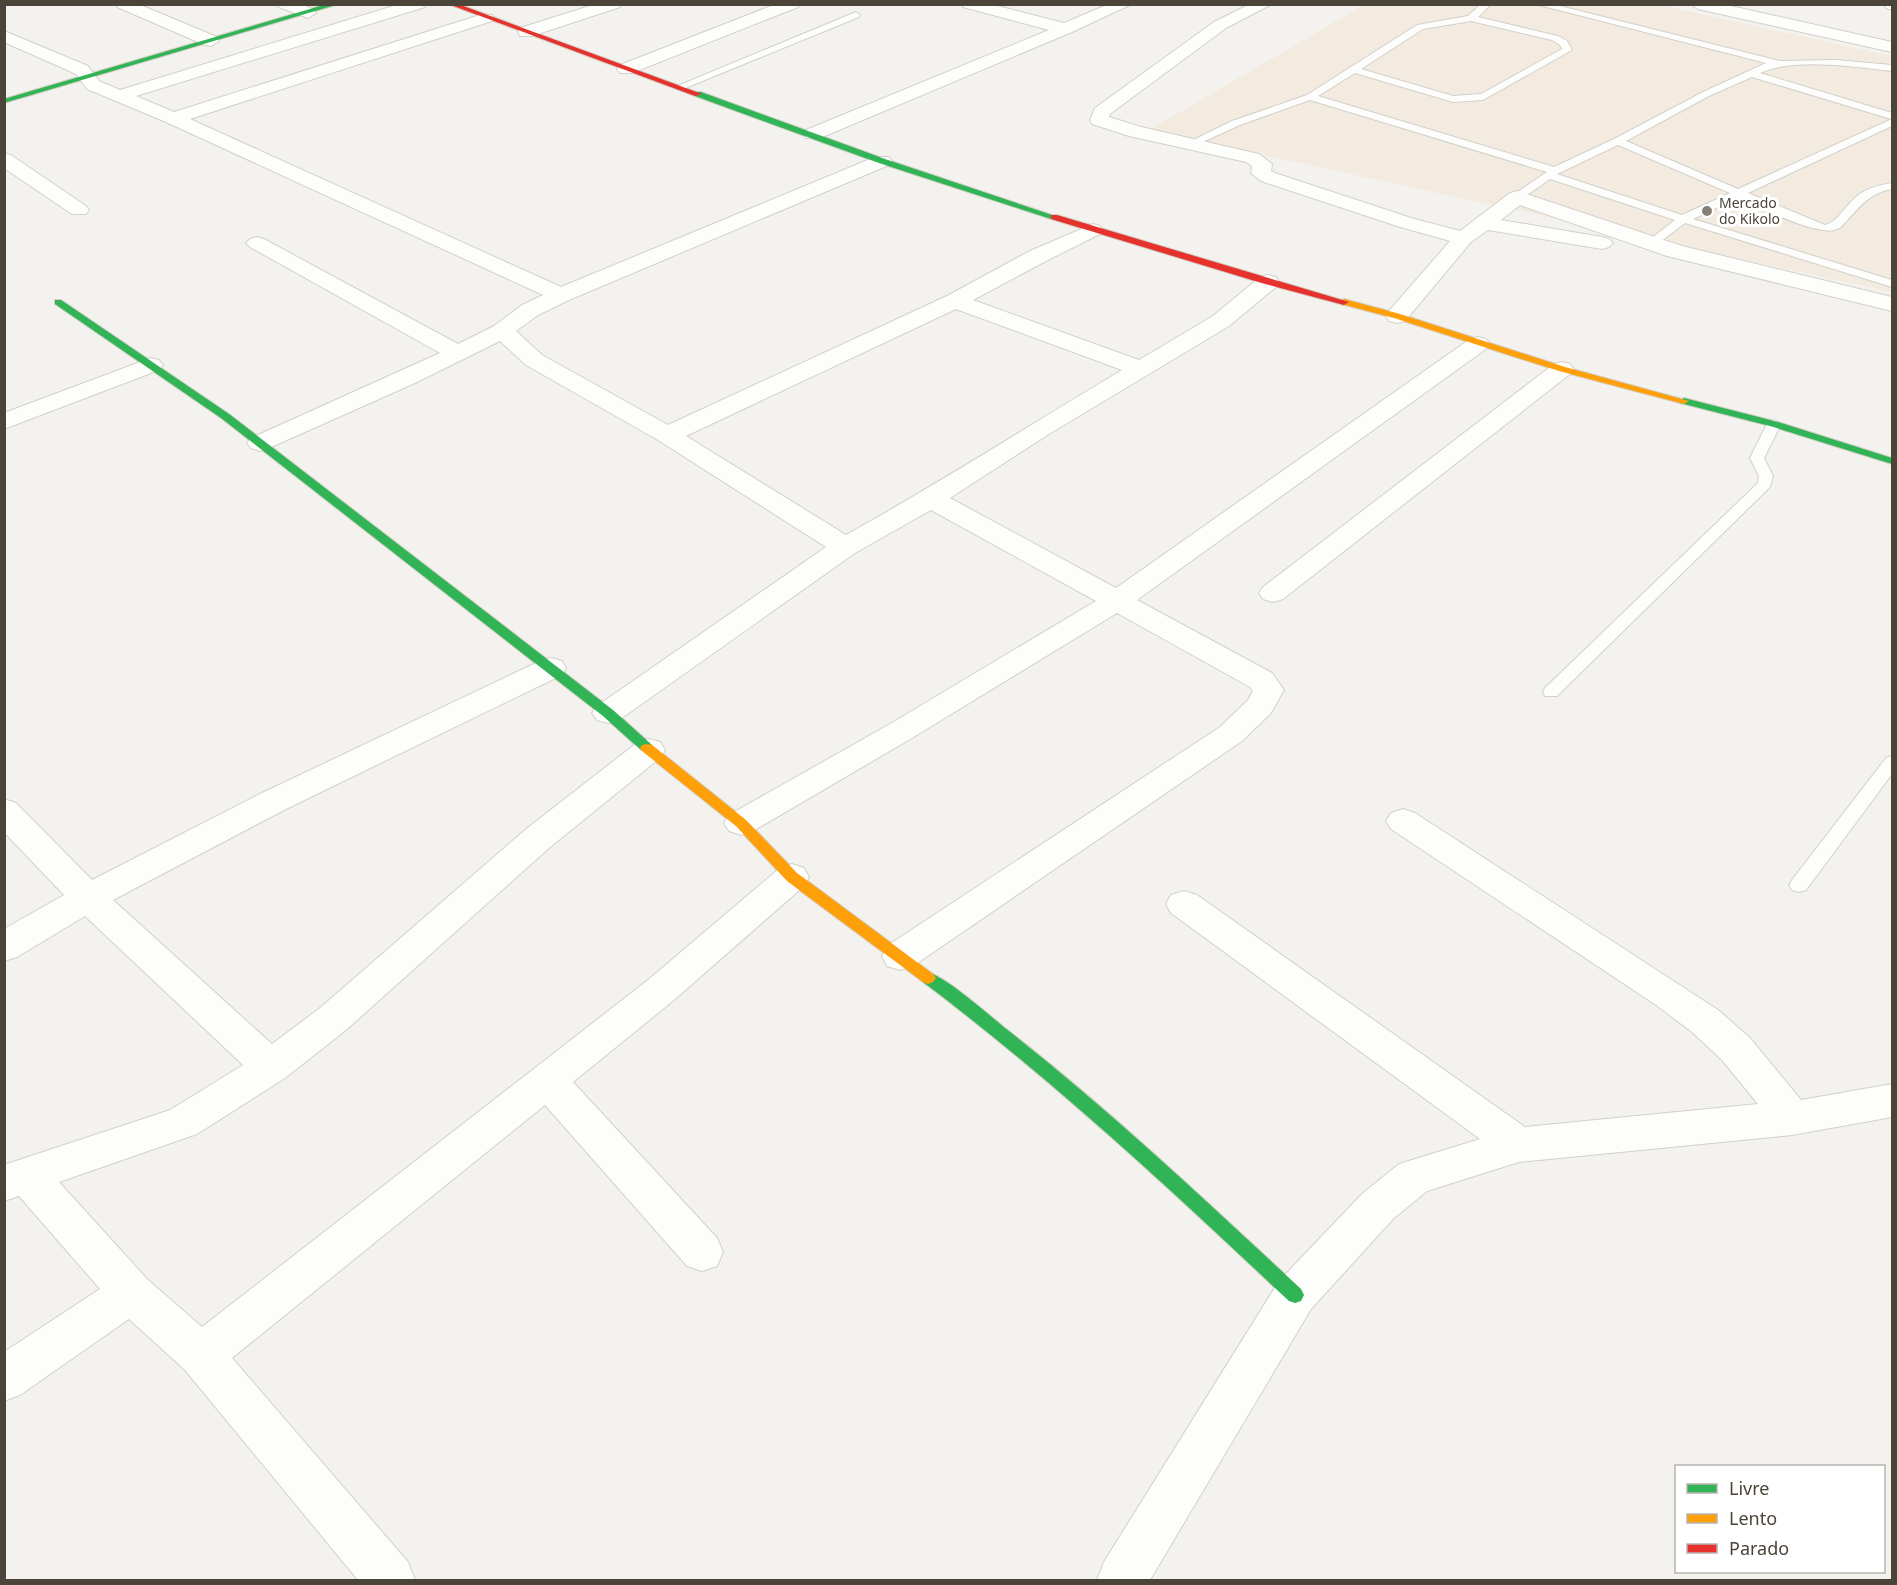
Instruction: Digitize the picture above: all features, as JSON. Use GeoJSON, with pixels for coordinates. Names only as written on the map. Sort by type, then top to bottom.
{"type":"FeatureCollection","features":[{"type":"Feature","properties":{"kind":"street"},"geometry":{"type":"LineString","coordinates":[[123,4],[211,41]]}},
{"type":"Feature","properties":{"kind":"street"},"geometry":{"type":"LineString","coordinates":[[285,4],[308,13]]}},
{"type":"Feature","properties":{"kind":"street"},"geometry":{"type":"LineString","coordinates":[[4,101],[336,4]]}},
{"type":"Feature","properties":{"kind":"street"},"geometry":{"type":"LineString","coordinates":[[119,96],[419,4]]}},
{"type":"Feature","properties":{"kind":"street"},"geometry":{"type":"LineString","coordinates":[[451,4],[882,161],[1093,230],[1268,282],[1397,316],[1478,344],[1562,369],[1774,424],[1893,461]]}},
{"type":"Feature","properties":{"kind":"street"},"geometry":{"type":"LineString","coordinates":[[526,32],[614,4]]}},
{"type":"Feature","properties":{"kind":"street"},"geometry":{"type":"LineString","coordinates":[[969,4],[1065,29]]}},
{"type":"Feature","properties":{"kind":"street"},"geometry":{"type":"LineString","coordinates":[[813,134],[1124,4]]}},
{"type":"Feature","properties":{"kind":"street"},"geometry":{"type":"LineString","coordinates":[[1264,4],[1221,25],[1101,112],[1099,120],[1252,158],[1262,164],[1261,173],[1268,177],[1404,222],[1464,238]]}},
{"type":"Feature","properties":{"kind":"street"},"geometry":{"type":"LineString","coordinates":[[1698,4],[1893,48]]}},
{"type":"Feature","properties":{"kind":"street"},"geometry":{"type":"LineString","coordinates":[[626,69],[789,5]]}},
{"type":"Feature","properties":{"kind":"street"},"geometry":{"type":"LineString","coordinates":[[1072,7],[1098,15]]}},
{"type":"Feature","properties":{"kind":"street"},"geometry":{"type":"LineString","coordinates":[[173,118],[486,18]]}},
{"type":"Feature","properties":{"kind":"street"},"geometry":{"type":"LineString","coordinates":[[4,36],[82,70],[91,84],[173,118],[561,295]]}},
{"type":"Feature","properties":{"kind":"street"},"geometry":{"type":"LineString","coordinates":[[4,159],[79,210]]}},
{"type":"Feature","properties":{"kind":"street"},"geometry":{"type":"LineString","coordinates":[[260,443],[502,332],[530,310],[561,295],[882,161]]}},
{"type":"Feature","properties":{"kind":"street"},"geometry":{"type":"LineString","coordinates":[[1397,316],[1464,238],[1517,197],[1675,251],[1893,304]]}},
{"type":"Feature","properties":{"kind":"street"},"geometry":{"type":"LineString","coordinates":[[1484,223],[1626,247],[1675,251]]}},
{"type":"Feature","properties":{"kind":"street"},"geometry":{"type":"LineString","coordinates":[[667,435],[955,302],[1038,256],[1093,230]]}},
{"type":"Feature","properties":{"kind":"street"},"geometry":{"type":"LineString","coordinates":[[257,243],[458,353]]}},
{"type":"Feature","properties":{"kind":"street"},"geometry":{"type":"LineString","coordinates":[[608,713],[845,547],[931,499],[1040,429],[1221,321],[1268,282]]}},
{"type":"Feature","properties":{"kind":"street"},"geometry":{"type":"LineString","coordinates":[[58,302],[260,443],[608,713],[649,750],[741,823],[792,877],[850,922],[992,1024],[1136,1146],[1295,1295]]}},
{"type":"Feature","properties":{"kind":"street"},"geometry":{"type":"LineString","coordinates":[[955,302],[1142,369]]}},
{"type":"Feature","properties":{"kind":"street"},"geometry":{"type":"LineString","coordinates":[[502,332],[534,360],[667,435],[845,547]]}},
{"type":"Feature","properties":{"kind":"street"},"geometry":{"type":"LineString","coordinates":[[741,823],[901,731],[1117,601],[1478,344]]}},
{"type":"Feature","properties":{"kind":"street"},"geometry":{"type":"LineString","coordinates":[[4,422],[151,365]]}},
{"type":"Feature","properties":{"kind":"street"},"geometry":{"type":"LineString","coordinates":[[1273,593],[1562,369]]}},
{"type":"Feature","properties":{"kind":"street"},"geometry":{"type":"LineString","coordinates":[[900,956],[1231,734],[1260,706],[1269,690],[1262,680],[931,499]]}},
{"type":"Feature","properties":{"kind":"street"},"geometry":{"type":"LineString","coordinates":[[4,947],[87,897],[329,775],[551,668]]}},
{"type":"Feature","properties":{"kind":"street"},"geometry":{"type":"LineString","coordinates":[[390,1581],[201,1355],[131,1293],[16,1179],[183,1122],[271,1067],[333,1019],[537,839],[649,750]]}},
{"type":"Feature","properties":{"kind":"street"},"geometry":{"type":"LineString","coordinates":[[4,811],[87,897],[271,1067]]}},
{"type":"Feature","properties":{"kind":"street"},"geometry":{"type":"LineString","coordinates":[[1403,821],[1669,995],[1705,1021],[1736,1049],[1792,1119]]}},
{"type":"Feature","properties":{"kind":"street"},"geometry":{"type":"LineString","coordinates":[[201,1355],[661,990],[792,877]]}},
{"type":"Feature","properties":{"kind":"street"},"geometry":{"type":"LineString","coordinates":[[1184,904],[1519,1145]]}},
{"type":"Feature","properties":{"kind":"street"},"geometry":{"type":"LineString","coordinates":[[548,1081],[702,1252]]}},
{"type":"Feature","properties":{"kind":"street"},"geometry":{"type":"LineString","coordinates":[[1122,1581],[1295,1295],[1378,1206],[1414,1177],[1519,1145],[1792,1119],[1893,1101]]}},
{"type":"Feature","properties":{"kind":"street"},"geometry":{"type":"LineString","coordinates":[[4,1379],[131,1293]]}},
{"type":"Feature","properties":{"kind":"lane"},"geometry":{"type":"LineString","coordinates":[[1471,18],[1487,4]]}},
{"type":"Feature","properties":{"kind":"lane"},"geometry":{"type":"LineString","coordinates":[[1539,4],[1607,23],[1777,64],[1836,63],[1893,68]]}},
{"type":"Feature","properties":{"kind":"lane"},"geometry":{"type":"LineString","coordinates":[[680,87],[856,15]]}},
{"type":"Feature","properties":{"kind":"lane"},"geometry":{"type":"LineString","coordinates":[[1190,144],[1236,123],[1310,97],[1352,69],[1420,27],[1471,18],[1555,38],[1564,43],[1567,50],[1483,97],[1470,99],[1453,99],[1352,69]]}},
{"type":"Feature","properties":{"kind":"lane"},"geometry":{"type":"LineString","coordinates":[[1517,197],[1552,173],[1750,73],[1777,64]]}},
{"type":"Feature","properties":{"kind":"lane"},"geometry":{"type":"LineString","coordinates":[[1750,73],[1893,116]]}},
{"type":"Feature","properties":{"kind":"lane"},"geometry":{"type":"LineString","coordinates":[[1310,97],[1552,173],[1683,219],[1893,284]]}},
{"type":"Feature","properties":{"kind":"lane"},"geometry":{"type":"LineString","coordinates":[[1652,243],[1683,219],[1893,122]]}},
{"type":"Feature","properties":{"kind":"lane"},"geometry":{"type":"LineString","coordinates":[[1618,141],[1805,222],[1825,228],[1836,226],[1856,200],[1883,186],[1893,186]]}},
{"type":"Feature","properties":{"kind":"lane"},"geometry":{"type":"LineString","coordinates":[[1551,692],[1765,484],[1767,476],[1757,458],[1774,424]]}},
{"type":"Feature","properties":{"kind":"lane"},"geometry":{"type":"LineString","coordinates":[[1799,885],[1893,762]]}},
{"type":"Feature","properties":{"kind":"shaded area","name":"Mercado do Kikolo"},"geometry":{"type":"Polygon","coordinates":[[[1364,5],[1660,5],[1892,56],[1892,292],[1149,130],[1364,5]]]}},
{"type":"Feature","properties":{"kind":"traffic: fast"},"geometry":{"type":"LineString","coordinates":[[4,101],[336,4]]}},
{"type":"Feature","properties":{"kind":"traffic: fast"},"geometry":{"type":"LineString","coordinates":[[698,94],[882,161],[1054,217]]}},
{"type":"Feature","properties":{"kind":"traffic: fast"},"geometry":{"type":"LineString","coordinates":[[58,302],[225,416],[608,713],[647,748]]}},
{"type":"Feature","properties":{"kind":"traffic: fast"},"geometry":{"type":"LineString","coordinates":[[1684,401],[1774,424],[1892,461]]}},
{"type":"Feature","properties":{"kind":"traffic: fast"},"geometry":{"type":"LineString","coordinates":[[928,978],[977,1014],[1071,1091],[1162,1171],[1295,1295]]}},
{"type":"Feature","properties":{"kind":"traffic: slow"},"geometry":{"type":"LineString","coordinates":[[1344,302],[1397,316],[1562,369],[1684,401]]}},
{"type":"Feature","properties":{"kind":"traffic: slow"},"geometry":{"type":"LineString","coordinates":[[647,748],[741,823],[792,877],[928,978]]}},
{"type":"Feature","properties":{"kind":"traffic: jam"},"geometry":{"type":"LineString","coordinates":[[451,4],[698,94]]}},
{"type":"Feature","properties":{"kind":"traffic: jam"},"geometry":{"type":"LineString","coordinates":[[1054,217],[1268,282],[1344,302]]}},
{"type":"Feature","properties":{"kind":"place","name":"Mercado do Kikolo"},"geometry":{"type":"Point","coordinates":[1707,211]}}]}
